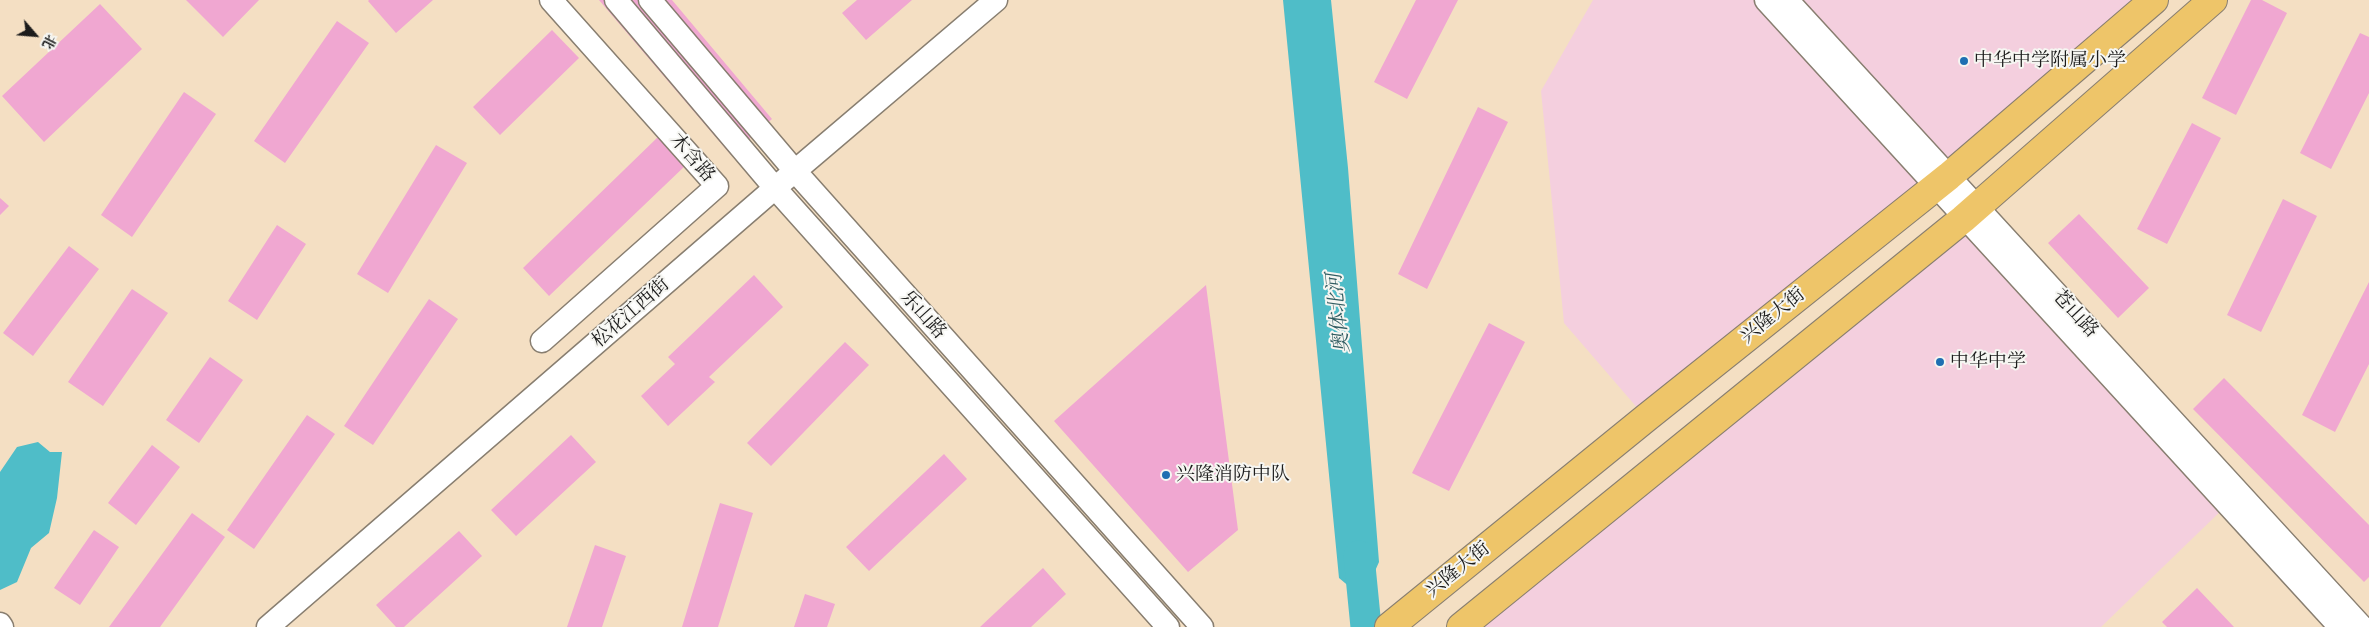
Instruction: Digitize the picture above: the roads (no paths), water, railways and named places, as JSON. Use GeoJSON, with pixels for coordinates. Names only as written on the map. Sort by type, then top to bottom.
{"type":"FeatureCollection","features":[{"type":"Feature","properties":{"kind":"main road","name":"兴隆大街"},"geometry":{"type":"LineString","coordinates":[[1389,627],[1942,181],[2154,0]]}},
{"type":"Feature","properties":{"kind":"main road"},"geometry":{"type":"LineString","coordinates":[[1461,627],[1970,212],[2213,0]]}},
{"type":"Feature","properties":{"kind":"street","name":"木含路"},"geometry":{"type":"LineString","coordinates":[[542,341],[717,186],[551,0]]}},
{"type":"Feature","properties":{"kind":"street","name":"乐山路"},"geometry":{"type":"LineString","coordinates":[[616,0],[775,188],[1168,627]]}},
{"type":"Feature","properties":{"kind":"street","name":"乐山路"},"geometry":{"type":"LineString","coordinates":[[650,0],[794,172],[1202,627]]}},
{"type":"Feature","properties":{"kind":"street","name":"松花江西街"},"geometry":{"type":"LineString","coordinates":[[268,627],[775,188],[996,0]]}},
{"type":"Feature","properties":{"kind":"street","name":"苍山路"},"geometry":{"type":"LineString","coordinates":[[1766,0],[1942,181]]}},
{"type":"Feature","properties":{"kind":"street","name":"苍山路"},"geometry":{"type":"LineString","coordinates":[[1787,0],[1942,181],[2340,627]]}},
{"type":"Feature","properties":{"kind":"street","name":"苍山路"},"geometry":{"type":"LineString","coordinates":[[1970,212],[2362,627]]}},
{"type":"Feature","properties":{"kind":"water"},"geometry":{"type":"Polygon","coordinates":[[[1283,0],[1331,0],[1348,168],[1379,562],[1363,598],[1339,578],[1283,0]]]}},
{"type":"Feature","properties":{"kind":"water"},"geometry":{"type":"Polygon","coordinates":[[[38,442],[50,452],[62,452],[57,498],[49,533],[31,548],[17,582],[0,590],[0,472],[17,447],[38,442]]]}},
{"type":"Feature","properties":{"kind":"waterway","name":"奥体北河"},"geometry":{"type":"LineString","coordinates":[[1359,556],[1366,627]]}},
{"type":"Feature","properties":{"kind":"place","name":"中华中学附属小学"},"geometry":{"type":"Point","coordinates":[1964,61]}},
{"type":"Feature","properties":{"kind":"place","name":"中华中学"},"geometry":{"type":"Point","coordinates":[1940,362]}},
{"type":"Feature","properties":{"kind":"place","name":"兴隆消防中队"},"geometry":{"type":"Point","coordinates":[1166,475]}}]}
